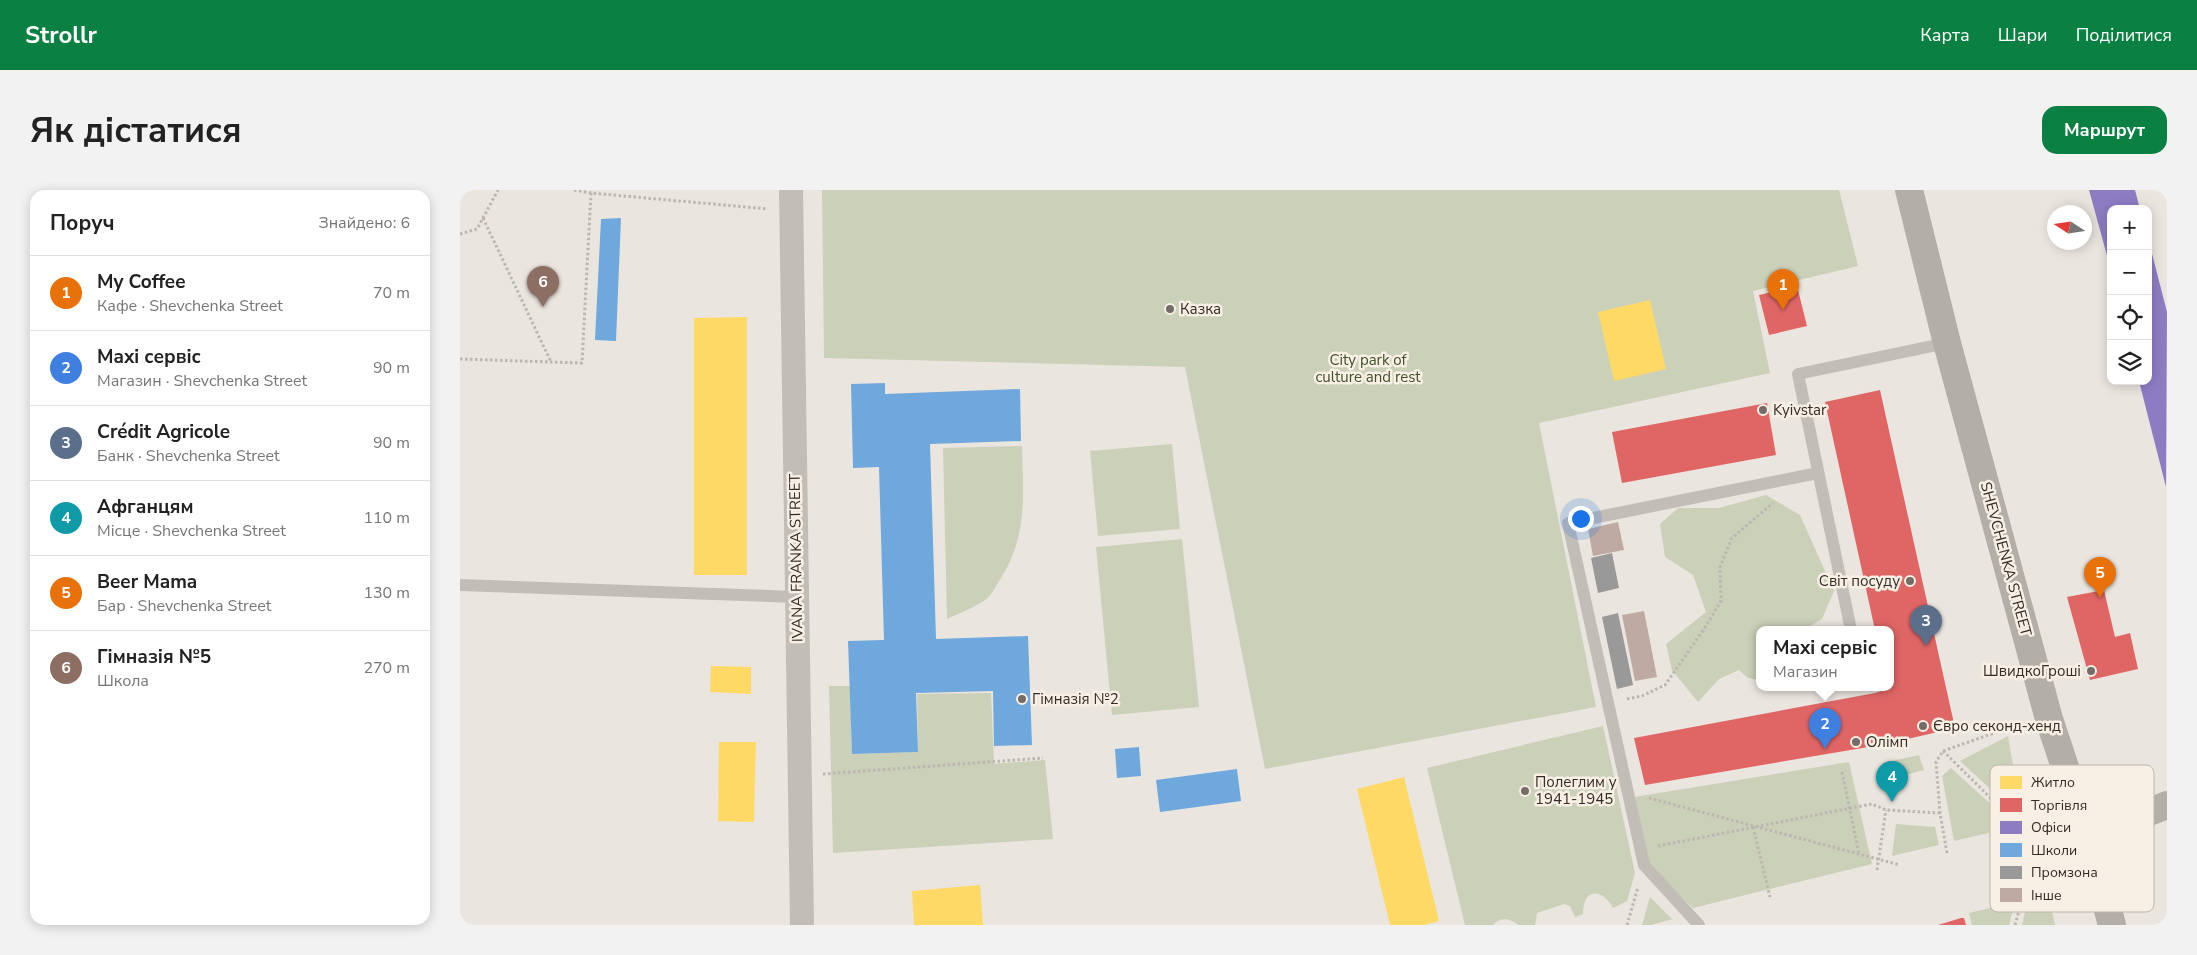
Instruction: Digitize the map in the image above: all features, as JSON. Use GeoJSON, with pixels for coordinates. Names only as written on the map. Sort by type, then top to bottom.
{"type":"FeatureCollection","features":[{"type":"Feature","properties":{"kind":"street","name":"IVANA FRANKA STREET"},"geometry":{"type":"LineString","coordinates":[[791,190],[802,925]]}},
{"type":"Feature","properties":{"kind":"street","name":"SHEVCHENKA STREET"},"geometry":{"type":"LineString","coordinates":[[1909,190],[1947,343],[2049,719],[2064,765]]}},
{"type":"Feature","properties":{"kind":"street"},"geometry":{"type":"LineString","coordinates":[[2154,811],[2167,806]]}},
{"type":"Feature","properties":{"kind":"street","name":"SHEVCHENKA STREET"},"geometry":{"type":"LineString","coordinates":[[2108,912],[2112,925]]}},
{"type":"Feature","properties":{"kind":"lane"},"geometry":{"type":"LineString","coordinates":[[1850,626],[1798,374],[1947,343]]}},
{"type":"Feature","properties":{"kind":"lane"},"geometry":{"type":"LineString","coordinates":[[1699,925],[1644,865],[1568,523],[1818,473]]}},
{"type":"Feature","properties":{"kind":"lane"},"geometry":{"type":"LineString","coordinates":[[460,585],[796,597]]}},
{"type":"Feature","properties":{"kind":"path"},"geometry":{"type":"LineString","coordinates":[[460,234],[477,229],[498,190]]}},
{"type":"Feature","properties":{"kind":"path"},"geometry":{"type":"LineString","coordinates":[[574,190],[768,209]]}},
{"type":"Feature","properties":{"kind":"path"},"geometry":{"type":"LineString","coordinates":[[460,359],[582,363],[591,193]]}},
{"type":"Feature","properties":{"kind":"path"},"geometry":{"type":"LineString","coordinates":[[483,218],[551,362]]}},
{"type":"Feature","properties":{"kind":"path"},"geometry":{"type":"LineString","coordinates":[[1608,703],[1642,696],[1664,685],[1704,629],[1721,600],[1720,567],[1732,538],[1758,517],[1800,476]]}},
{"type":"Feature","properties":{"kind":"path"},"geometry":{"type":"LineString","coordinates":[[1947,853],[1940,813],[1936,762],[1943,752],[2011,727]]}},
{"type":"Feature","properties":{"kind":"path"},"geometry":{"type":"LineString","coordinates":[[1943,752],[1990,798]]}},
{"type":"Feature","properties":{"kind":"path"},"geometry":{"type":"LineString","coordinates":[[818,774],[1042,758]]}},
{"type":"Feature","properties":{"kind":"path"},"geometry":{"type":"LineString","coordinates":[[1842,772],[1860,854]]}},
{"type":"Feature","properties":{"kind":"path"},"geometry":{"type":"LineString","coordinates":[[1628,792],[1900,865]]}},
{"type":"Feature","properties":{"kind":"path"},"geometry":{"type":"LineString","coordinates":[[1641,849],[1872,804],[1886,810],[1940,813]]}},
{"type":"Feature","properties":{"kind":"path"},"geometry":{"type":"LineString","coordinates":[[1877,870],[1886,810]]}},
{"type":"Feature","properties":{"kind":"path"},"geometry":{"type":"LineString","coordinates":[[1753,827],[1770,898]]}},
{"type":"Feature","properties":{"kind":"path"},"geometry":{"type":"LineString","coordinates":[[1627,925],[1644,865]]}},
{"type":"Feature","properties":{"kind":"path"},"geometry":{"type":"LineString","coordinates":[[2015,925],[2019,912]]}},
{"type":"Feature","properties":{"kind":"green space","name":"City park of culture and rest"},"geometry":{"type":"Polygon","coordinates":[[[822,190],[1839,190],[1858,266],[1753,291],[1770,373],[1539,423],[1596,707],[1265,769],[1185,367],[824,358],[822,190]]]}},
{"type":"Feature","properties":{"kind":"green space"},"geometry":{"type":"Polygon","coordinates":[[[1172,444],[1180,529],[1098,536],[1090,451],[1172,444]]]}},
{"type":"Feature","properties":{"kind":"green space"},"geometry":{"type":"Polygon","coordinates":[[[1022,446],[1022,514],[1016,546],[1010,562],[996,587],[987,598],[976,606],[947,619],[943,448],[1022,446]]]}},
{"type":"Feature","properties":{"kind":"green space"},"geometry":{"type":"Polygon","coordinates":[[[1766,495],[1800,515],[1834,591],[1822,619],[1810,626],[1756,626],[1756,679],[1748,678],[1739,670],[1719,679],[1698,702],[1672,670],[1666,644],[1706,612],[1693,575],[1665,557],[1660,524],[1678,508],[1719,508],[1766,495]]]}},
{"type":"Feature","properties":{"kind":"green space"},"geometry":{"type":"Polygon","coordinates":[[[1182,539],[1199,707],[1112,715],[1096,547],[1182,539]]]}},
{"type":"Feature","properties":{"kind":"green space"},"geometry":{"type":"Polygon","coordinates":[[[829,686],[850,686],[852,754],[918,752],[917,694],[991,693],[994,764],[1045,760],[1053,839],[833,853],[829,686]]]}},
{"type":"Feature","properties":{"kind":"green space"},"geometry":{"type":"Polygon","coordinates":[[[1603,726],[1635,873],[1627,901],[1613,908],[1603,897],[1594,894],[1586,900],[1583,914],[1575,917],[1570,906],[1564,904],[1537,913],[1535,925],[1518,925],[1505,919],[1493,925],[1465,925],[1427,768],[1603,726]]]}},
{"type":"Feature","properties":{"kind":"green space"},"geometry":{"type":"Polygon","coordinates":[[[2008,736],[2013,765],[1990,765],[1990,789],[1960,761],[2008,736]]]}},
{"type":"Feature","properties":{"kind":"green space"},"geometry":{"type":"Polygon","coordinates":[[[1919,755],[1924,770],[1887,780],[1885,778],[1883,763],[1919,755]]]}},
{"type":"Feature","properties":{"kind":"green space"},"geometry":{"type":"Polygon","coordinates":[[[1849,762],[1872,864],[1693,908],[1647,864],[1634,797],[1849,762]]]}},
{"type":"Feature","properties":{"kind":"green space"},"geometry":{"type":"Polygon","coordinates":[[[1951,768],[1990,804],[1990,833],[1954,841],[1942,776],[1951,768]]]}},
{"type":"Feature","properties":{"kind":"green space"},"geometry":{"type":"Polygon","coordinates":[[[1896,824],[1935,827],[1939,845],[1892,856],[1896,824]]]}},
{"type":"Feature","properties":{"kind":"green space"},"geometry":{"type":"Polygon","coordinates":[[[1650,897],[1673,919],[1651,925],[1642,925],[1650,897]]]}},
{"type":"Feature","properties":{"kind":"green space"},"geometry":{"type":"Polygon","coordinates":[[[1990,908],[1990,912],[2012,912],[2009,925],[1972,925],[1969,913],[1990,908]]]}},
{"type":"Feature","properties":{"kind":"green space"},"geometry":{"type":"Polygon","coordinates":[[[2025,912],[2052,912],[2055,925],[2022,925],[2025,912]]]}},
{"type":"Feature","properties":{"kind":"building: Житло"},"geometry":{"type":"Polygon","coordinates":[[[1650,300],[1666,369],[1614,381],[1598,312],[1650,300]]]}},
{"type":"Feature","properties":{"kind":"building: Житло"},"geometry":{"type":"Polygon","coordinates":[[[747,317],[747,575],[694,575],[694,318],[747,317]]]}},
{"type":"Feature","properties":{"kind":"building: Житло"},"geometry":{"type":"Polygon","coordinates":[[[711,666],[751,667],[751,694],[710,692],[711,666]]]}},
{"type":"Feature","properties":{"kind":"building: Житло"},"geometry":{"type":"Polygon","coordinates":[[[719,742],[756,742],[754,822],[718,821],[719,742]]]}},
{"type":"Feature","properties":{"kind":"building: Житло"},"geometry":{"type":"Polygon","coordinates":[[[1404,777],[1439,921],[1424,925],[1390,925],[1357,789],[1404,777]]]}},
{"type":"Feature","properties":{"kind":"building: Житло"},"geometry":{"type":"Polygon","coordinates":[[[980,885],[983,925],[914,925],[912,891],[980,885]]]}},
{"type":"Feature","properties":{"kind":"building: Торгівля"},"geometry":{"type":"Polygon","coordinates":[[[1797,286],[1807,326],[1769,335],[1759,295],[1797,286]]]}},
{"type":"Feature","properties":{"kind":"building: Торгівля"},"geometry":{"type":"Polygon","coordinates":[[[1880,390],[1955,728],[1886,744],[1645,785],[1634,738],[1881,691],[1894,691],[1894,626],[1874,626],[1825,402],[1880,390]]]}},
{"type":"Feature","properties":{"kind":"building: Торгівля"},"geometry":{"type":"Polygon","coordinates":[[[1767,403],[1776,455],[1622,483],[1612,432],[1767,403]]]}},
{"type":"Feature","properties":{"kind":"building: Торгівля"},"geometry":{"type":"Polygon","coordinates":[[[2104,590],[2115,637],[2130,633],[2138,669],[2090,680],[2067,597],[2104,590]]]}},
{"type":"Feature","properties":{"kind":"building: Торгівля"},"geometry":{"type":"Polygon","coordinates":[[[1964,918],[1966,925],[1938,925],[1964,918]]]}},
{"type":"Feature","properties":{"kind":"building: Офіси"},"geometry":{"type":"Polygon","coordinates":[[[2089,190],[2135,190],[2139,205],[2107,205],[2107,255],[2089,190]]]}},
{"type":"Feature","properties":{"kind":"building: Офіси"},"geometry":{"type":"Polygon","coordinates":[[[2152,254],[2167,312],[2166,487],[2140,385],[2152,385],[2152,254]]]}},
{"type":"Feature","properties":{"kind":"building: Школи"},"geometry":{"type":"Polygon","coordinates":[[[621,218],[616,341],[595,340],[601,219],[621,218]]]}},
{"type":"Feature","properties":{"kind":"building: Школи"},"geometry":{"type":"Polygon","coordinates":[[[885,383],[885,394],[1020,389],[1021,441],[930,444],[936,639],[1028,636],[1032,745],[994,746],[993,691],[916,693],[918,752],[852,754],[848,641],[884,640],[879,467],[853,468],[851,384],[885,383]]]}},
{"type":"Feature","properties":{"kind":"building: Школи"},"geometry":{"type":"Polygon","coordinates":[[[1139,747],[1141,776],[1117,778],[1115,749],[1139,747]]]}},
{"type":"Feature","properties":{"kind":"building: Школи"},"geometry":{"type":"Polygon","coordinates":[[[1237,769],[1241,801],[1160,812],[1156,780],[1237,769]]]}},
{"type":"Feature","properties":{"kind":"building: Промзона"},"geometry":{"type":"Polygon","coordinates":[[[1612,553],[1619,588],[1598,593],[1591,558],[1612,553]]]}},
{"type":"Feature","properties":{"kind":"building: Промзона"},"geometry":{"type":"Polygon","coordinates":[[[1618,613],[1633,685],[1617,689],[1602,617],[1618,613]]]}},
{"type":"Feature","properties":{"kind":"building: Інше"},"geometry":{"type":"Polygon","coordinates":[[[1618,522],[1624,550],[1593,556],[1588,529],[1618,522]]]}},
{"type":"Feature","properties":{"kind":"building: Інше"},"geometry":{"type":"Polygon","coordinates":[[[1644,611],[1657,677],[1635,681],[1622,615],[1644,611]]]}},
{"type":"Feature","properties":{"kind":"place","name":"Гімназія №5"},"geometry":{"type":"Point","coordinates":[543,307]}},
{"type":"Feature","properties":{"kind":"place","name":"Казка"},"geometry":{"type":"Point","coordinates":[1170,309]}},
{"type":"Feature","properties":{"kind":"place","name":"My Coffee"},"geometry":{"type":"Point","coordinates":[1783,310]}},
{"type":"Feature","properties":{"kind":"place","name":"Kyivstar"},"geometry":{"type":"Point","coordinates":[1763,410]}},
{"type":"Feature","properties":{"kind":"place","name":"Світ посуду"},"geometry":{"type":"Point","coordinates":[1910,581]}},
{"type":"Feature","properties":{"kind":"place","name":"Beer Mama"},"geometry":{"type":"Point","coordinates":[2100,598]}},
{"type":"Feature","properties":{"kind":"place","name":"Crédit Agricole"},"geometry":{"type":"Point","coordinates":[1926,646]}},
{"type":"Feature","properties":{"kind":"place","name":"ШвидкоГроші"},"geometry":{"type":"Point","coordinates":[2091,671]}},
{"type":"Feature","properties":{"kind":"place","name":"Гімназія №2"},"geometry":{"type":"Point","coordinates":[1022,699]}},
{"type":"Feature","properties":{"kind":"place","name":"Євро секонд-хенд"},"geometry":{"type":"Point","coordinates":[1923,726]}},
{"type":"Feature","properties":{"kind":"place","name":"Олімп"},"geometry":{"type":"Point","coordinates":[1856,742]}},
{"type":"Feature","properties":{"kind":"place","name":"Maxi сервіс"},"geometry":{"type":"Point","coordinates":[1825,749]}},
{"type":"Feature","properties":{"kind":"place","name":"Полеглим у 1941-1945"},"geometry":{"type":"Point","coordinates":[1525,791]}},
{"type":"Feature","properties":{"kind":"place","name":"Афганцям"},"geometry":{"type":"Point","coordinates":[1892,802]}}]}
